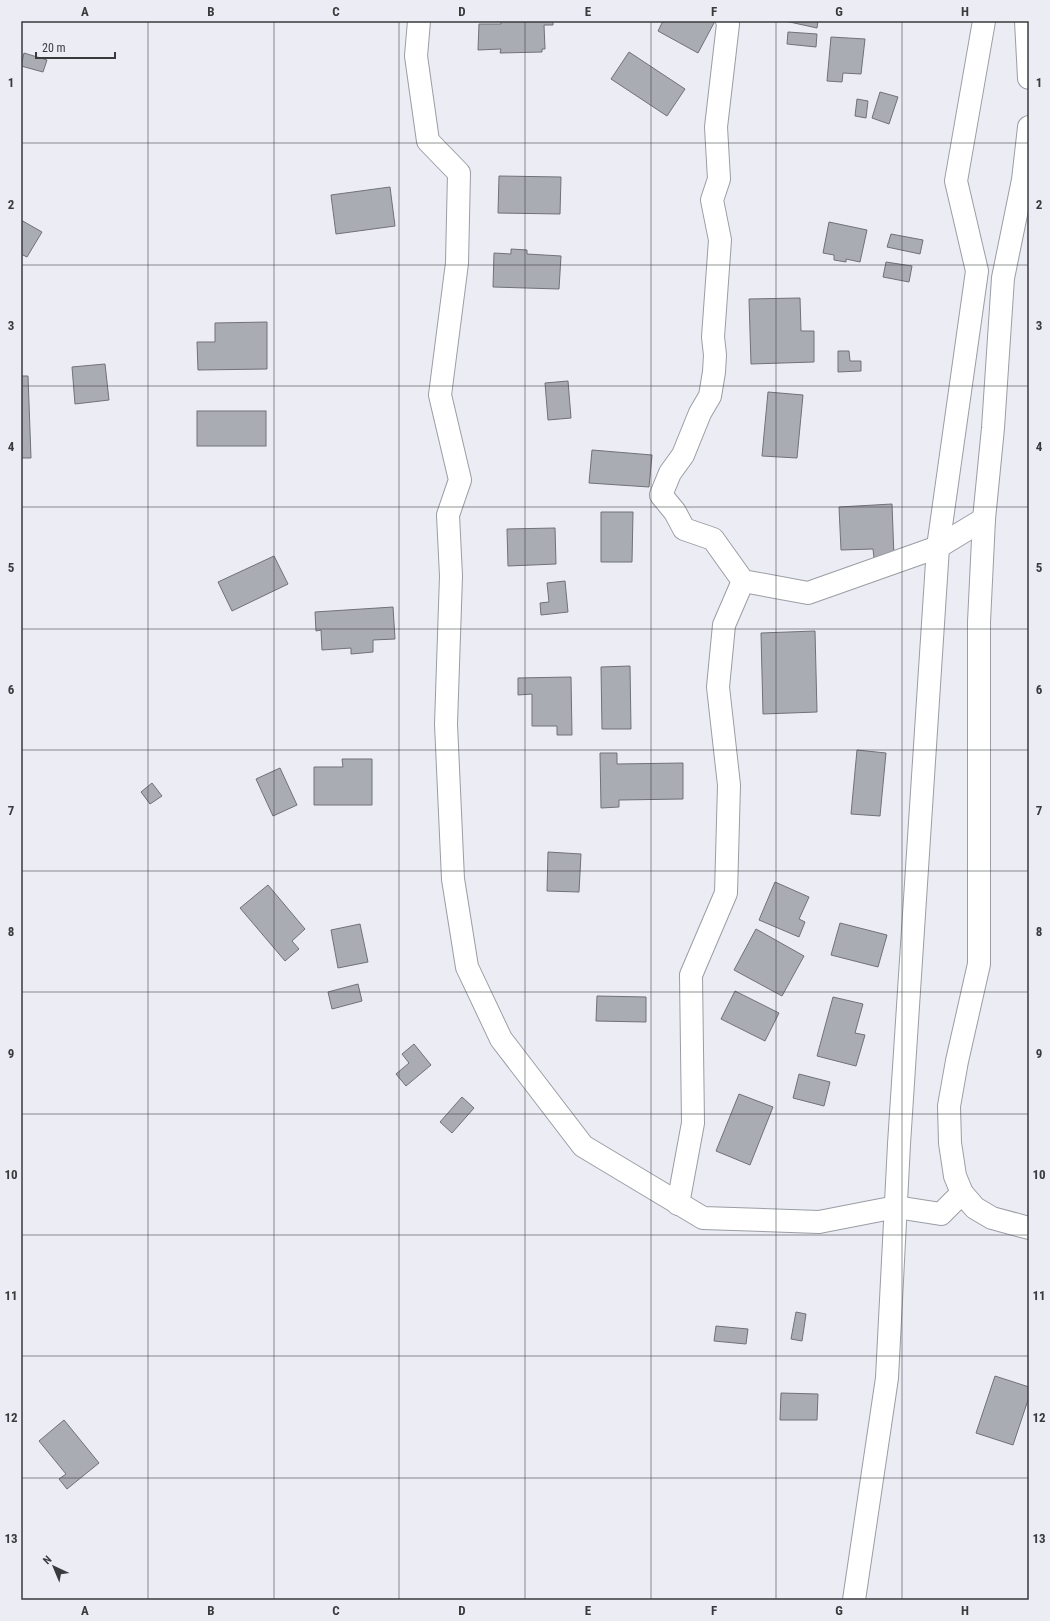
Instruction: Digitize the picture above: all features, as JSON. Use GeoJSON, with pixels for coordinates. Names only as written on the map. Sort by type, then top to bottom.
{"type":"FeatureCollection","features":[{"type":"Feature","properties":{"kind":"street"},"geometry":{"type":"LineString","coordinates":[[419,21],[416,56],[428,142],[459,173],[457,263],[440,395],[460,480],[448,515],[451,576],[446,724],[453,879],[467,967],[501,1039],[584,1146],[703,1218],[819,1222],[896,1207],[941,1214],[962,1193]]}},
{"type":"Feature","properties":{"kind":"street"},"geometry":{"type":"LineString","coordinates":[[727,21],[728,24],[716,127],[719,179],[712,200],[720,240],[714,337],[714,372],[710,396],[700,413],[683,455],[670,473],[661,496],[675,512],[684,529],[713,539],[743,581],[808,593],[938,546],[963,533],[984,519]]}},
{"type":"Feature","properties":{"kind":"street"},"geometry":{"type":"LineString","coordinates":[[854,1600],[887,1378],[896,1207],[938,546],[977,271],[956,181],[984,21]]}},
{"type":"Feature","properties":{"kind":"street"},"geometry":{"type":"LineString","coordinates":[[1026,21],[1029,78]]}},
{"type":"Feature","properties":{"kind":"street"},"geometry":{"type":"LineString","coordinates":[[1029,127],[1022,180],[1003,278],[993,428],[984,519],[979,622],[979,964],[957,1060],[949,1106],[950,1144],[955,1176],[962,1193],[975,1208],[992,1218],[1029,1228]]}},
{"type":"Feature","properties":{"kind":"street"},"geometry":{"type":"LineString","coordinates":[[678,1204],[693,1123],[691,975],[726,893],[729,785],[718,686],[724,625],[743,581]]}},
{"type":"Feature","properties":{"kind":"building"},"geometry":{"type":"Polygon","coordinates":[[[501,21],[553,21],[553,25],[544,25],[545,49],[542,49],[542,52],[500,53],[501,49],[478,50],[479,24],[501,24],[501,21]]]}},
{"type":"Feature","properties":{"kind":"building"},"geometry":{"type":"Polygon","coordinates":[[[663,21],[715,21],[698,53],[658,31],[663,21]]]}},
{"type":"Feature","properties":{"kind":"building"},"geometry":{"type":"Polygon","coordinates":[[[785,21],[818,21],[817,28],[785,21]]]}},
{"type":"Feature","properties":{"kind":"building"},"geometry":{"type":"Polygon","coordinates":[[[788,32],[817,34],[816,47],[787,44],[788,32]]]}},
{"type":"Feature","properties":{"kind":"building"},"geometry":{"type":"Polygon","coordinates":[[[831,37],[865,39],[861,74],[843,73],[842,82],[827,81],[831,37]]]}},
{"type":"Feature","properties":{"kind":"building"},"geometry":{"type":"Polygon","coordinates":[[[629,52],[685,89],[667,116],[611,79],[629,52]]]}},
{"type":"Feature","properties":{"kind":"building"},"geometry":{"type":"Polygon","coordinates":[[[24,53],[47,60],[43,72],[21,66],[24,53]]]}},
{"type":"Feature","properties":{"kind":"building"},"geometry":{"type":"Polygon","coordinates":[[[880,92],[898,97],[889,124],[872,118],[880,92]]]}},
{"type":"Feature","properties":{"kind":"building"},"geometry":{"type":"Polygon","coordinates":[[[857,99],[868,101],[866,118],[855,116],[857,99]]]}},
{"type":"Feature","properties":{"kind":"building"},"geometry":{"type":"Polygon","coordinates":[[[499,176],[561,177],[560,214],[498,213],[499,176]]]}},
{"type":"Feature","properties":{"kind":"building"},"geometry":{"type":"Polygon","coordinates":[[[390,187],[395,226],[336,234],[331,195],[390,187]]]}},
{"type":"Feature","properties":{"kind":"building"},"geometry":{"type":"Polygon","coordinates":[[[21,220],[42,232],[27,257],[21,254],[21,220]]]}},
{"type":"Feature","properties":{"kind":"building"},"geometry":{"type":"Polygon","coordinates":[[[829,222],[867,230],[860,262],[846,259],[846,262],[834,260],[834,255],[823,253],[829,222]]]}},
{"type":"Feature","properties":{"kind":"building"},"geometry":{"type":"Polygon","coordinates":[[[891,234],[923,240],[920,254],[887,247],[891,234]]]}},
{"type":"Feature","properties":{"kind":"building"},"geometry":{"type":"Polygon","coordinates":[[[511,249],[527,250],[527,254],[561,256],[559,289],[493,287],[494,253],[511,254],[511,249]]]}},
{"type":"Feature","properties":{"kind":"building"},"geometry":{"type":"Polygon","coordinates":[[[886,262],[912,266],[909,282],[883,277],[886,262]]]}},
{"type":"Feature","properties":{"kind":"building"},"geometry":{"type":"Polygon","coordinates":[[[800,298],[801,331],[814,331],[814,362],[751,364],[749,299],[800,298]]]}},
{"type":"Feature","properties":{"kind":"building"},"geometry":{"type":"Polygon","coordinates":[[[267,322],[267,369],[198,370],[197,342],[215,342],[215,323],[267,322]]]}},
{"type":"Feature","properties":{"kind":"building"},"geometry":{"type":"Polygon","coordinates":[[[838,351],[849,351],[850,361],[861,361],[861,371],[838,372],[838,351]]]}},
{"type":"Feature","properties":{"kind":"building"},"geometry":{"type":"Polygon","coordinates":[[[105,364],[109,400],[75,404],[72,367],[105,364]]]}},
{"type":"Feature","properties":{"kind":"building"},"geometry":{"type":"Polygon","coordinates":[[[21,376],[28,376],[31,458],[21,458],[21,376]]]}},
{"type":"Feature","properties":{"kind":"building"},"geometry":{"type":"Polygon","coordinates":[[[568,381],[571,418],[548,420],[545,383],[568,381]]]}},
{"type":"Feature","properties":{"kind":"building"},"geometry":{"type":"Polygon","coordinates":[[[768,392],[803,395],[797,458],[762,456],[768,392]]]}},
{"type":"Feature","properties":{"kind":"building"},"geometry":{"type":"Polygon","coordinates":[[[197,411],[266,411],[266,446],[197,446],[197,411]]]}},
{"type":"Feature","properties":{"kind":"building"},"geometry":{"type":"Polygon","coordinates":[[[592,450],[652,455],[649,487],[589,483],[592,450]]]}},
{"type":"Feature","properties":{"kind":"building"},"geometry":{"type":"Polygon","coordinates":[[[892,504],[894,557],[874,558],[873,549],[841,550],[839,507],[892,504]]]}},
{"type":"Feature","properties":{"kind":"building"},"geometry":{"type":"Polygon","coordinates":[[[601,512],[633,512],[632,562],[601,562],[601,512]]]}},
{"type":"Feature","properties":{"kind":"building"},"geometry":{"type":"Polygon","coordinates":[[[555,528],[556,564],[508,566],[507,529],[555,528]]]}},
{"type":"Feature","properties":{"kind":"building"},"geometry":{"type":"Polygon","coordinates":[[[274,556],[288,584],[232,611],[218,582],[274,556]]]}},
{"type":"Feature","properties":{"kind":"building"},"geometry":{"type":"Polygon","coordinates":[[[565,581],[568,612],[541,615],[540,603],[549,602],[547,583],[565,581]]]}},
{"type":"Feature","properties":{"kind":"building"},"geometry":{"type":"Polygon","coordinates":[[[393,607],[395,639],[373,640],[373,652],[351,654],[351,648],[322,650],[321,630],[316,631],[315,612],[393,607]]]}},
{"type":"Feature","properties":{"kind":"building"},"geometry":{"type":"Polygon","coordinates":[[[815,631],[817,712],[763,714],[761,633],[815,631]]]}},
{"type":"Feature","properties":{"kind":"building"},"geometry":{"type":"Polygon","coordinates":[[[630,666],[631,729],[602,729],[601,667],[630,666]]]}},
{"type":"Feature","properties":{"kind":"building"},"geometry":{"type":"Polygon","coordinates":[[[571,677],[572,735],[557,735],[557,726],[532,726],[532,694],[518,695],[518,678],[571,677]]]}},
{"type":"Feature","properties":{"kind":"building"},"geometry":{"type":"Polygon","coordinates":[[[857,750],[886,753],[880,816],[851,814],[857,750]]]}},
{"type":"Feature","properties":{"kind":"building"},"geometry":{"type":"Polygon","coordinates":[[[600,753],[617,753],[617,764],[683,763],[683,799],[619,800],[619,807],[601,808],[600,753]]]}},
{"type":"Feature","properties":{"kind":"building"},"geometry":{"type":"Polygon","coordinates":[[[342,759],[372,759],[372,805],[314,805],[314,767],[343,767],[342,759]]]}},
{"type":"Feature","properties":{"kind":"building"},"geometry":{"type":"Polygon","coordinates":[[[280,768],[297,805],[273,816],[256,779],[280,768]]]}},
{"type":"Feature","properties":{"kind":"building"},"geometry":{"type":"Polygon","coordinates":[[[152,783],[162,796],[150,804],[141,792],[152,783]]]}},
{"type":"Feature","properties":{"kind":"building"},"geometry":{"type":"Polygon","coordinates":[[[548,852],[581,854],[579,892],[547,891],[548,852]]]}},
{"type":"Feature","properties":{"kind":"building"},"geometry":{"type":"Polygon","coordinates":[[[775,882],[809,897],[799,919],[805,922],[799,937],[759,920],[775,882]]]}},
{"type":"Feature","properties":{"kind":"building"},"geometry":{"type":"Polygon","coordinates":[[[268,885],[305,929],[292,941],[299,949],[285,961],[240,908],[268,885]]]}},
{"type":"Feature","properties":{"kind":"building"},"geometry":{"type":"Polygon","coordinates":[[[840,923],[887,935],[878,967],[831,955],[840,923]]]}},
{"type":"Feature","properties":{"kind":"building"},"geometry":{"type":"Polygon","coordinates":[[[360,924],[368,962],[338,968],[331,930],[360,924]]]}},
{"type":"Feature","properties":{"kind":"building"},"geometry":{"type":"Polygon","coordinates":[[[756,929],[804,956],[782,996],[734,970],[756,929]]]}},
{"type":"Feature","properties":{"kind":"building"},"geometry":{"type":"Polygon","coordinates":[[[358,984],[362,1001],[332,1009],[328,992],[358,984]]]}},
{"type":"Feature","properties":{"kind":"building"},"geometry":{"type":"Polygon","coordinates":[[[735,991],[779,1013],[765,1041],[721,1019],[735,991]]]}},
{"type":"Feature","properties":{"kind":"building"},"geometry":{"type":"Polygon","coordinates":[[[597,996],[646,997],[646,1022],[596,1021],[597,996]]]}},
{"type":"Feature","properties":{"kind":"building"},"geometry":{"type":"Polygon","coordinates":[[[833,997],[863,1004],[855,1033],[865,1035],[856,1066],[817,1056],[833,997]]]}},
{"type":"Feature","properties":{"kind":"building"},"geometry":{"type":"Polygon","coordinates":[[[414,1044],[431,1065],[406,1086],[396,1074],[409,1063],[402,1054],[414,1044]]]}},
{"type":"Feature","properties":{"kind":"building"},"geometry":{"type":"Polygon","coordinates":[[[799,1074],[830,1082],[824,1106],[793,1098],[799,1074]]]}},
{"type":"Feature","properties":{"kind":"building"},"geometry":{"type":"Polygon","coordinates":[[[739,1094],[773,1107],[750,1165],[716,1151],[739,1094]]]}},
{"type":"Feature","properties":{"kind":"building"},"geometry":{"type":"Polygon","coordinates":[[[462,1097],[474,1108],[452,1133],[440,1122],[462,1097]]]}},
{"type":"Feature","properties":{"kind":"building"},"geometry":{"type":"Polygon","coordinates":[[[796,1312],[806,1314],[802,1341],[791,1339],[796,1312]]]}},
{"type":"Feature","properties":{"kind":"building"},"geometry":{"type":"Polygon","coordinates":[[[716,1326],[748,1329],[746,1344],[714,1341],[716,1326]]]}},
{"type":"Feature","properties":{"kind":"building"},"geometry":{"type":"Polygon","coordinates":[[[995,1376],[1029,1387],[1029,1397],[1013,1445],[976,1433],[995,1376]]]}},
{"type":"Feature","properties":{"kind":"building"},"geometry":{"type":"Polygon","coordinates":[[[781,1393],[818,1394],[817,1420],[780,1420],[781,1393]]]}},
{"type":"Feature","properties":{"kind":"building"},"geometry":{"type":"Polygon","coordinates":[[[64,1420],[99,1463],[67,1489],[59,1479],[66,1474],[39,1441],[64,1420]]]}}]}
